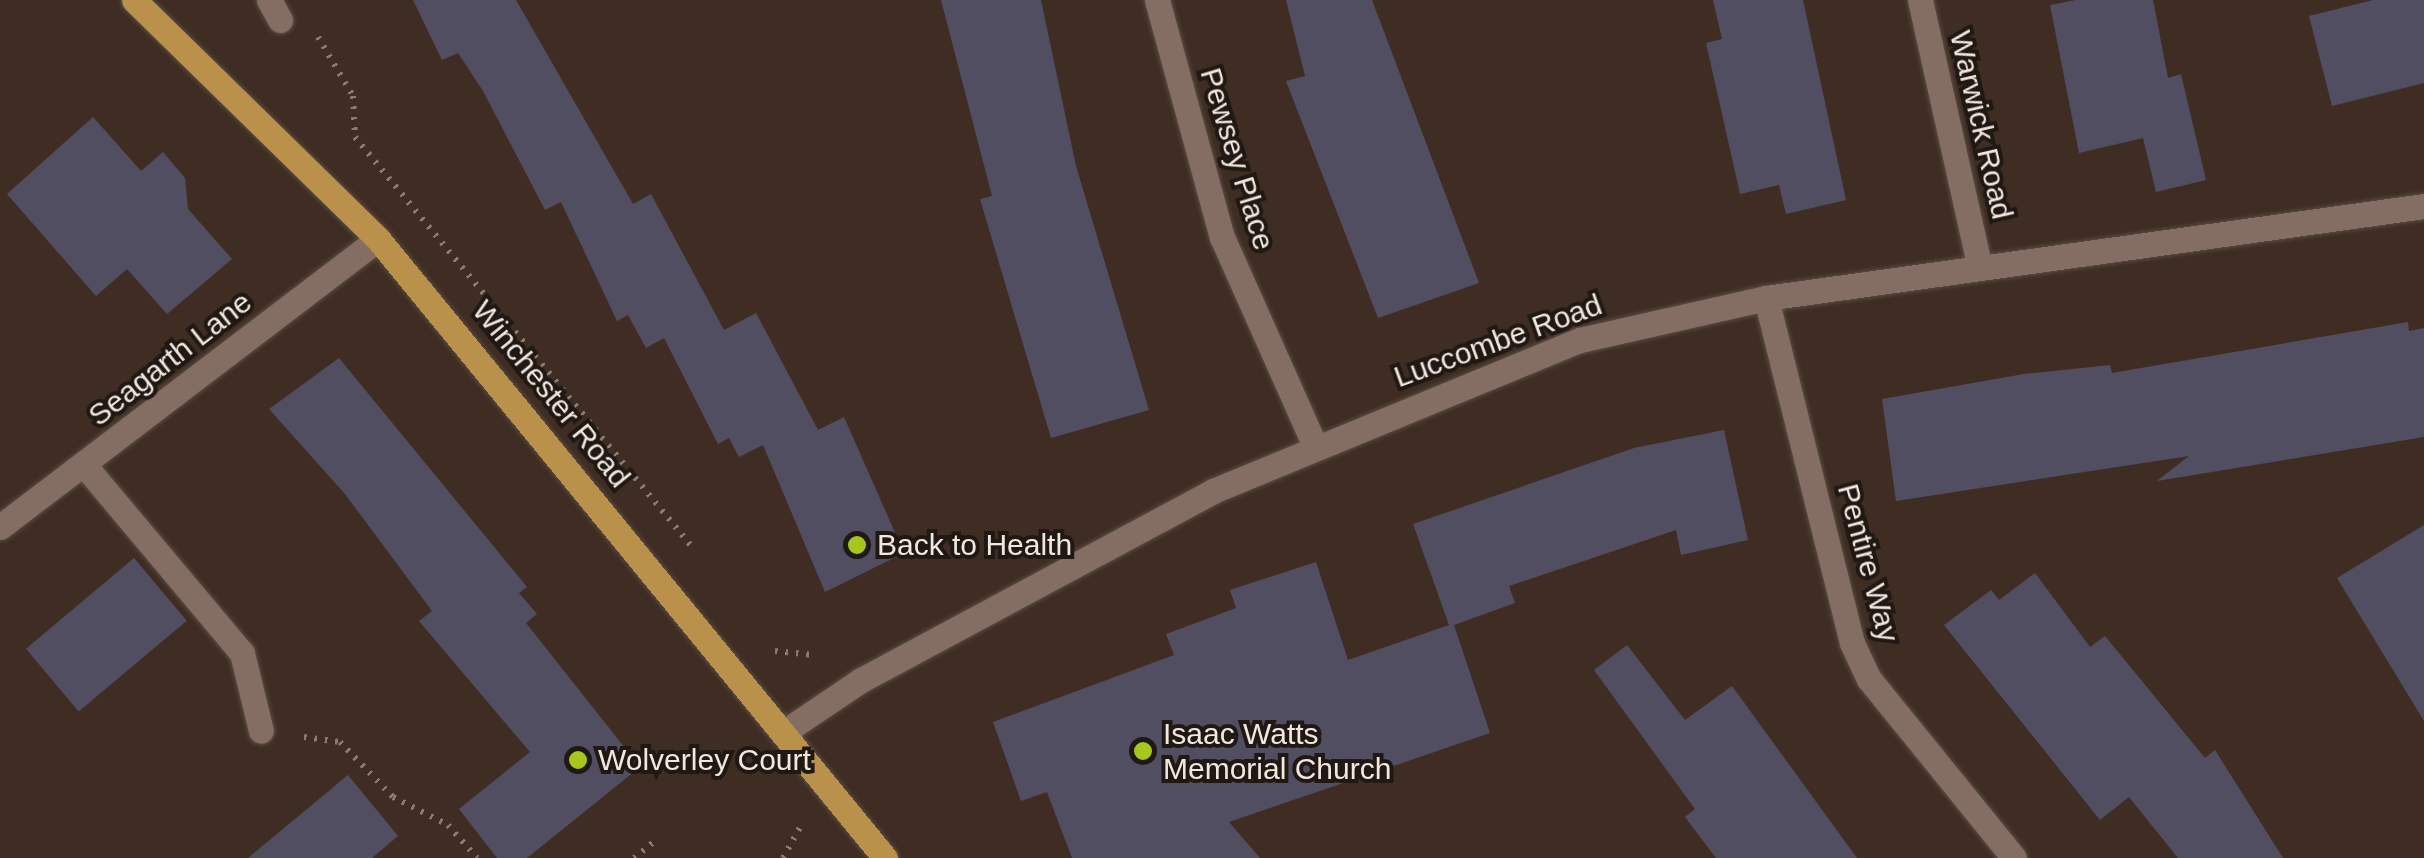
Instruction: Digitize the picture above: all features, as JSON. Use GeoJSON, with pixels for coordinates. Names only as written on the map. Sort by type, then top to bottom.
{"type":"FeatureCollection","features":[{"type":"Feature","properties":{"kind":"main road","name":"Winchester Road"},"geometry":{"type":"LineString","coordinates":[[134,0],[378,239],[784,732],[875,854]]}},
{"type":"Feature","properties":{"kind":"street","name":"Pewsey Place"},"geometry":{"type":"LineString","coordinates":[[1157,0],[1222,237],[1314,444]]}},
{"type":"Feature","properties":{"kind":"street","name":"Warwick Road"},"geometry":{"type":"LineString","coordinates":[[1920,0],[1978,265]]}},
{"type":"Feature","properties":{"kind":"street","name":"Luccombe Road"},"geometry":{"type":"LineString","coordinates":[[784,732],[1000,602],[1314,444],[1580,340],[1766,298],[1978,265],[2424,206]]}},
{"type":"Feature","properties":{"kind":"street","name":"Seagarth Lane"},"geometry":{"type":"LineString","coordinates":[[0,527],[378,239]]}},
{"type":"Feature","properties":{"kind":"street","name":"Pentire Way"},"geometry":{"type":"LineString","coordinates":[[1766,298],[1852,643],[1869,679],[2014,858]]}},
{"type":"Feature","properties":{"kind":"street"},"geometry":{"type":"LineString","coordinates":[[85,466],[242,653],[261,731]]}},
{"type":"Feature","properties":{"kind":"path"},"geometry":{"type":"LineString","coordinates":[[275,10],[323,40],[353,96],[355,137],[701,558]]}},
{"type":"Feature","properties":{"kind":"path"},"geometry":{"type":"LineString","coordinates":[[763,636],[789,659],[828,648]]}},
{"type":"Feature","properties":{"kind":"path"},"geometry":{"type":"LineString","coordinates":[[261,731],[340,742],[393,798],[448,825],[478,858]]}},
{"type":"Feature","properties":{"kind":"path"},"geometry":{"type":"LineString","coordinates":[[783,858],[799,841],[799,818]]}},
{"type":"Feature","properties":{"kind":"path"},"geometry":{"type":"LineString","coordinates":[[634,858],[656,840]]}},
{"type":"Feature","properties":{"kind":"building"},"geometry":{"type":"Polygon","coordinates":[[[413,0],[516,0],[633,204],[651,194],[724,330],[756,313],[818,430],[844,417],[904,553],[825,592],[763,445],[739,457],[729,438],[718,444],[664,338],[646,348],[628,315],[617,321],[561,202],[545,210],[483,91],[458,53],[442,60],[413,0]]]}},
{"type":"Feature","properties":{"kind":"building"},"geometry":{"type":"Polygon","coordinates":[[[941,0],[1041,0],[1076,166],[1149,410],[1051,438],[980,199],[992,196],[941,0]]]}},
{"type":"Feature","properties":{"kind":"building"},"geometry":{"type":"Polygon","coordinates":[[[1286,0],[1372,0],[1479,283],[1378,318],[1286,81],[1305,76],[1286,0]]]}},
{"type":"Feature","properties":{"kind":"building"},"geometry":{"type":"Polygon","coordinates":[[[1713,0],[1803,0],[1846,200],[1786,214],[1779,185],[1740,194],[1706,43],[1722,39],[1713,0]]]}},
{"type":"Feature","properties":{"kind":"building"},"geometry":{"type":"Polygon","coordinates":[[[2076,0],[2153,0],[2168,78],[2181,74],[2206,180],[2156,192],[2143,138],[2079,153],[2050,5],[2076,0]]]}},
{"type":"Feature","properties":{"kind":"building"},"geometry":{"type":"Polygon","coordinates":[[[2373,0],[2424,0],[2424,83],[2332,106],[2309,16],[2373,0]]]}},
{"type":"Feature","properties":{"kind":"building"},"geometry":{"type":"Polygon","coordinates":[[[93,117],[141,171],[163,152],[185,178],[188,209],[232,259],[167,314],[127,269],[96,296],[7,194],[93,117]]]}},
{"type":"Feature","properties":{"kind":"building"},"geometry":{"type":"Polygon","coordinates":[[[2408,322],[2409,331],[2424,328],[2424,437],[2157,481],[2189,456],[1896,501],[1882,399],[2024,374],[2110,365],[2112,373],[2408,322]]]}},
{"type":"Feature","properties":{"kind":"building"},"geometry":{"type":"Polygon","coordinates":[[[339,358],[527,587],[519,593],[537,614],[526,623],[640,767],[527,858],[497,858],[459,809],[530,752],[419,621],[432,611],[345,494],[269,409],[339,358]]]}},
{"type":"Feature","properties":{"kind":"building"},"geometry":{"type":"Polygon","coordinates":[[[1724,430],[1748,540],[1681,555],[1676,530],[1509,586],[1515,603],[1454,625],[1490,733],[1229,822],[1260,858],[1072,858],[1047,792],[1021,801],[993,722],[1174,655],[1166,634],[1236,608],[1230,590],[1316,562],[1348,660],[1449,625],[1413,524],[1634,448],[1724,430]]]}},
{"type":"Feature","properties":{"kind":"building"},"geometry":{"type":"Polygon","coordinates":[[[2424,525],[2424,721],[2337,578],[2424,525]]]}},
{"type":"Feature","properties":{"kind":"building"},"geometry":{"type":"Polygon","coordinates":[[[134,558],[187,621],[79,711],[26,649],[134,558]]]}},
{"type":"Feature","properties":{"kind":"building"},"geometry":{"type":"Polygon","coordinates":[[[2035,573],[2090,647],[2105,636],[2205,758],[2215,750],[2283,858],[2178,858],[2129,797],[2100,820],[1944,625],[1991,590],[1999,600],[2035,573]]]}},
{"type":"Feature","properties":{"kind":"building"},"geometry":{"type":"Polygon","coordinates":[[[1627,645],[1685,720],[1732,686],[1857,858],[1716,858],[1685,817],[1695,809],[1594,670],[1627,645]]]}},
{"type":"Feature","properties":{"kind":"building"},"geometry":{"type":"Polygon","coordinates":[[[348,775],[398,836],[372,858],[248,858],[348,775]]]}},
{"type":"Feature","properties":{"kind":"place","name":"Back to Health"},"geometry":{"type":"Point","coordinates":[857,545]}},
{"type":"Feature","properties":{"kind":"place","name":"Isaac Watts Memorial Church"},"geometry":{"type":"Point","coordinates":[1143,751]}},
{"type":"Feature","properties":{"kind":"place","name":"Wolverley Court"},"geometry":{"type":"Point","coordinates":[578,760]}}]}
